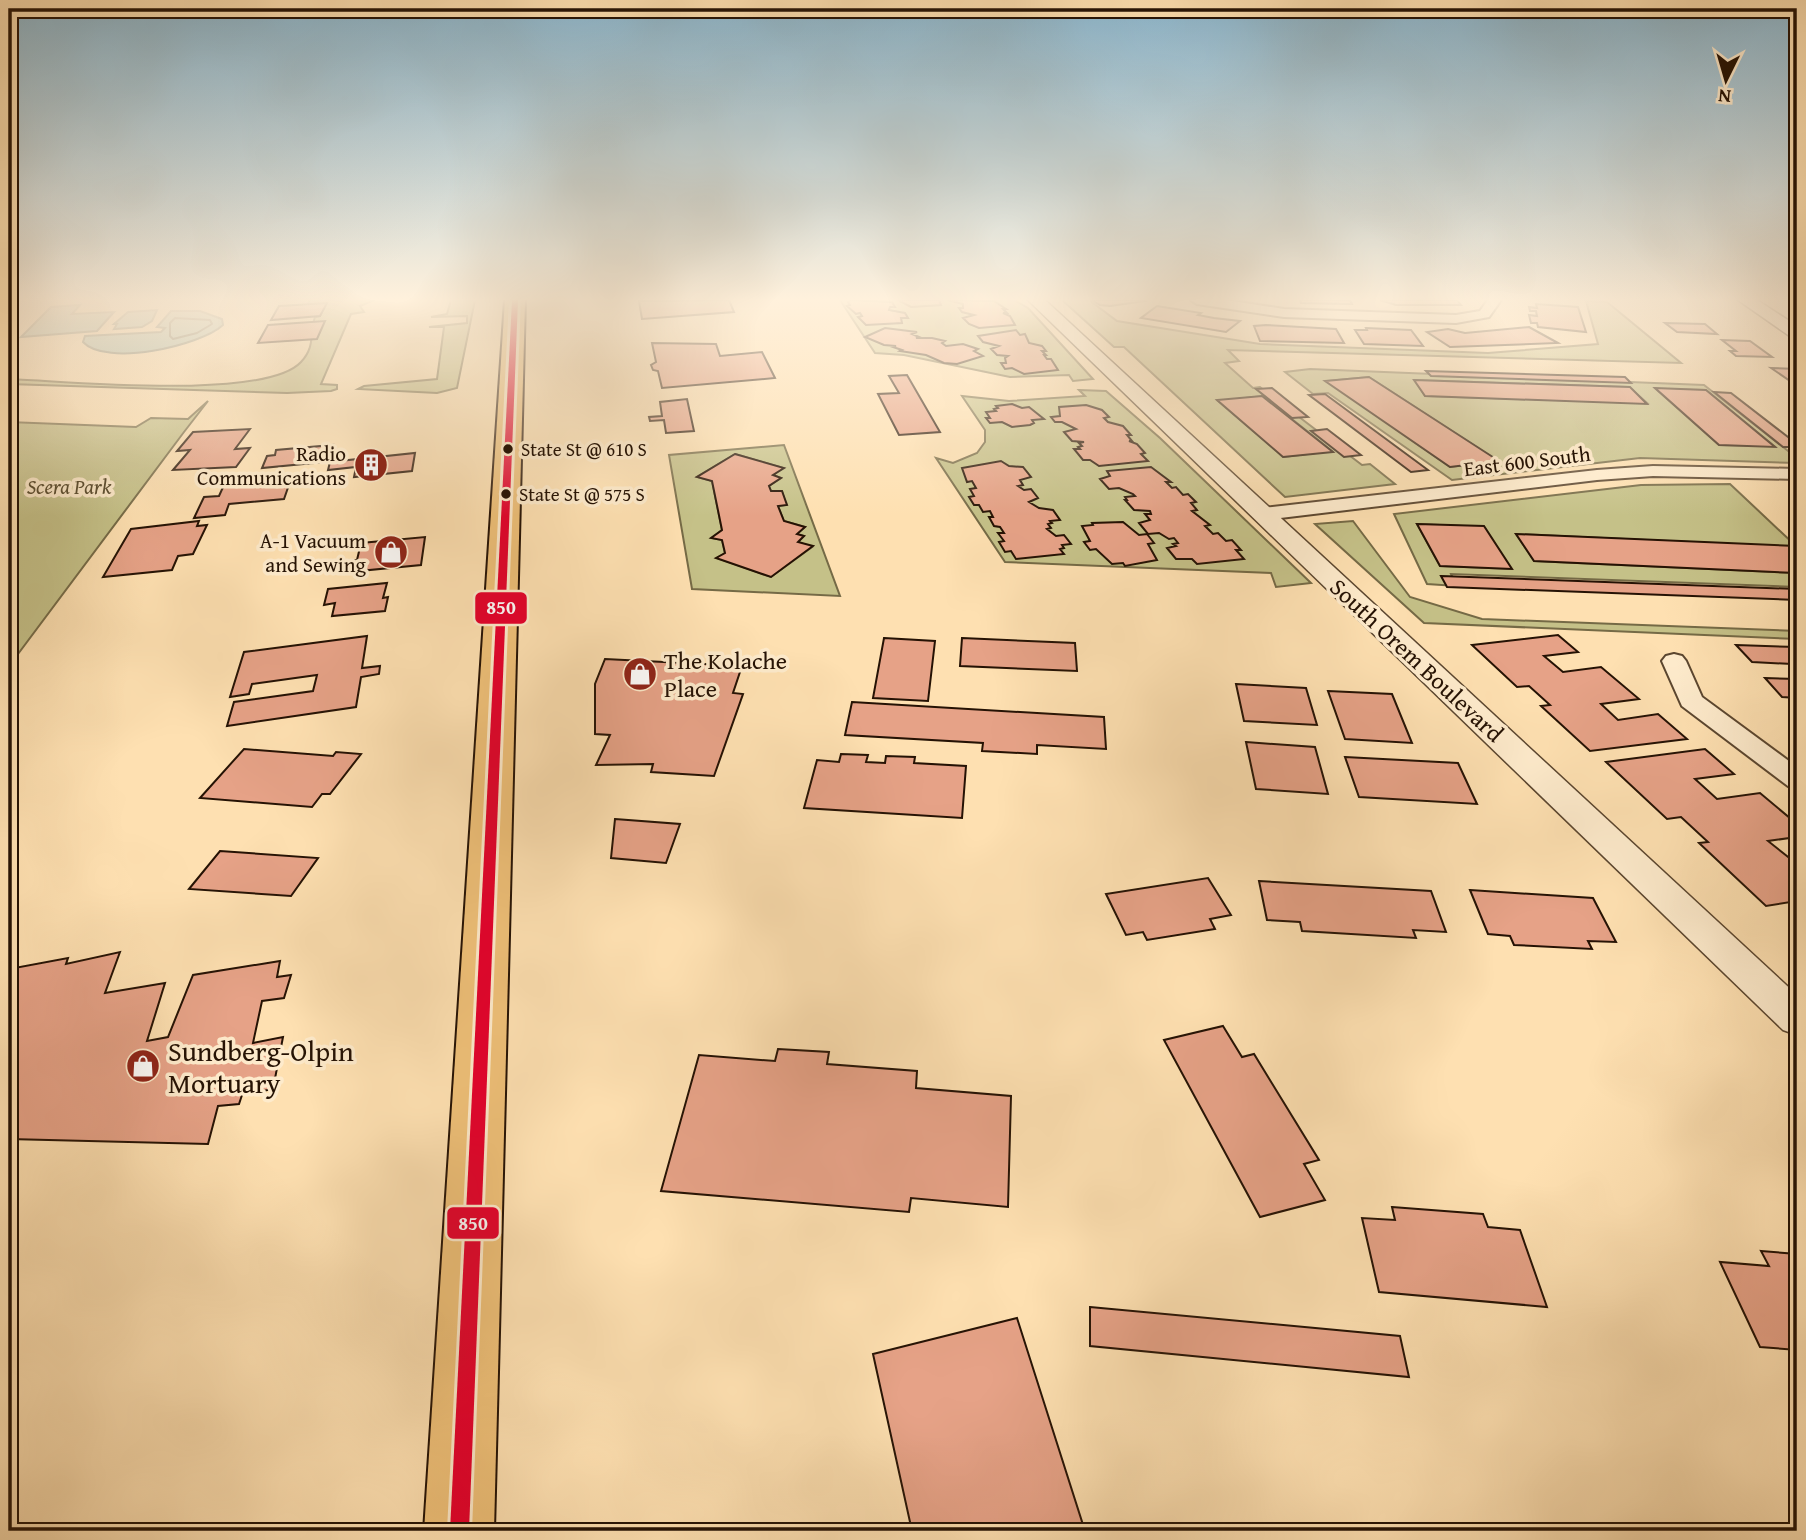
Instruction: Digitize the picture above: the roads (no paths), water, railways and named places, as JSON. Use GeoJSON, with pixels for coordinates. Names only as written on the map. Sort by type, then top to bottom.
{"type":"FeatureCollection","features":[{"type":"Feature","properties":{"kind":"main road"},"geometry":{"type":"LineString","coordinates":[[459,1531],[512,372]]}},
{"type":"Feature","properties":{"kind":"street","name":"South Orem Boulevard"},"geometry":{"type":"LineString","coordinates":[[1112,372],[1797,1019]]}},
{"type":"Feature","properties":{"kind":"street","name":"East 600 South"},"geometry":{"type":"LineString","coordinates":[[1263,514],[1597,475],[1692,471],[1797,474]]}},
{"type":"Feature","properties":{"kind":"street"},"geometry":{"type":"LineString","coordinates":[[1674,661],[1691,701],[1797,780]]}},
{"type":"Feature","properties":{"kind":"place","name":"State St @ 610 S"},"geometry":{"type":"Point","coordinates":[508,449]}},
{"type":"Feature","properties":{"kind":"place","name":"Radio Communications"},"geometry":{"type":"Point","coordinates":[371,465]}},
{"type":"Feature","properties":{"kind":"place","name":"State St @ 575 S"},"geometry":{"type":"Point","coordinates":[506,494]}},
{"type":"Feature","properties":{"kind":"place","name":"A-1 Vacuum and Sewing"},"geometry":{"type":"Point","coordinates":[391,552]}},
{"type":"Feature","properties":{"kind":"place","name":"The Kolache Place"},"geometry":{"type":"Point","coordinates":[640,674]}},
{"type":"Feature","properties":{"kind":"place","name":"Sundberg-Olpin Mortuary"},"geometry":{"type":"Point","coordinates":[143,1066]}},
{"type":"Feature","properties":{"kind":"park label","name":"Scera Park"},"geometry":{"type":"Point","coordinates":[69,486]}}]}
